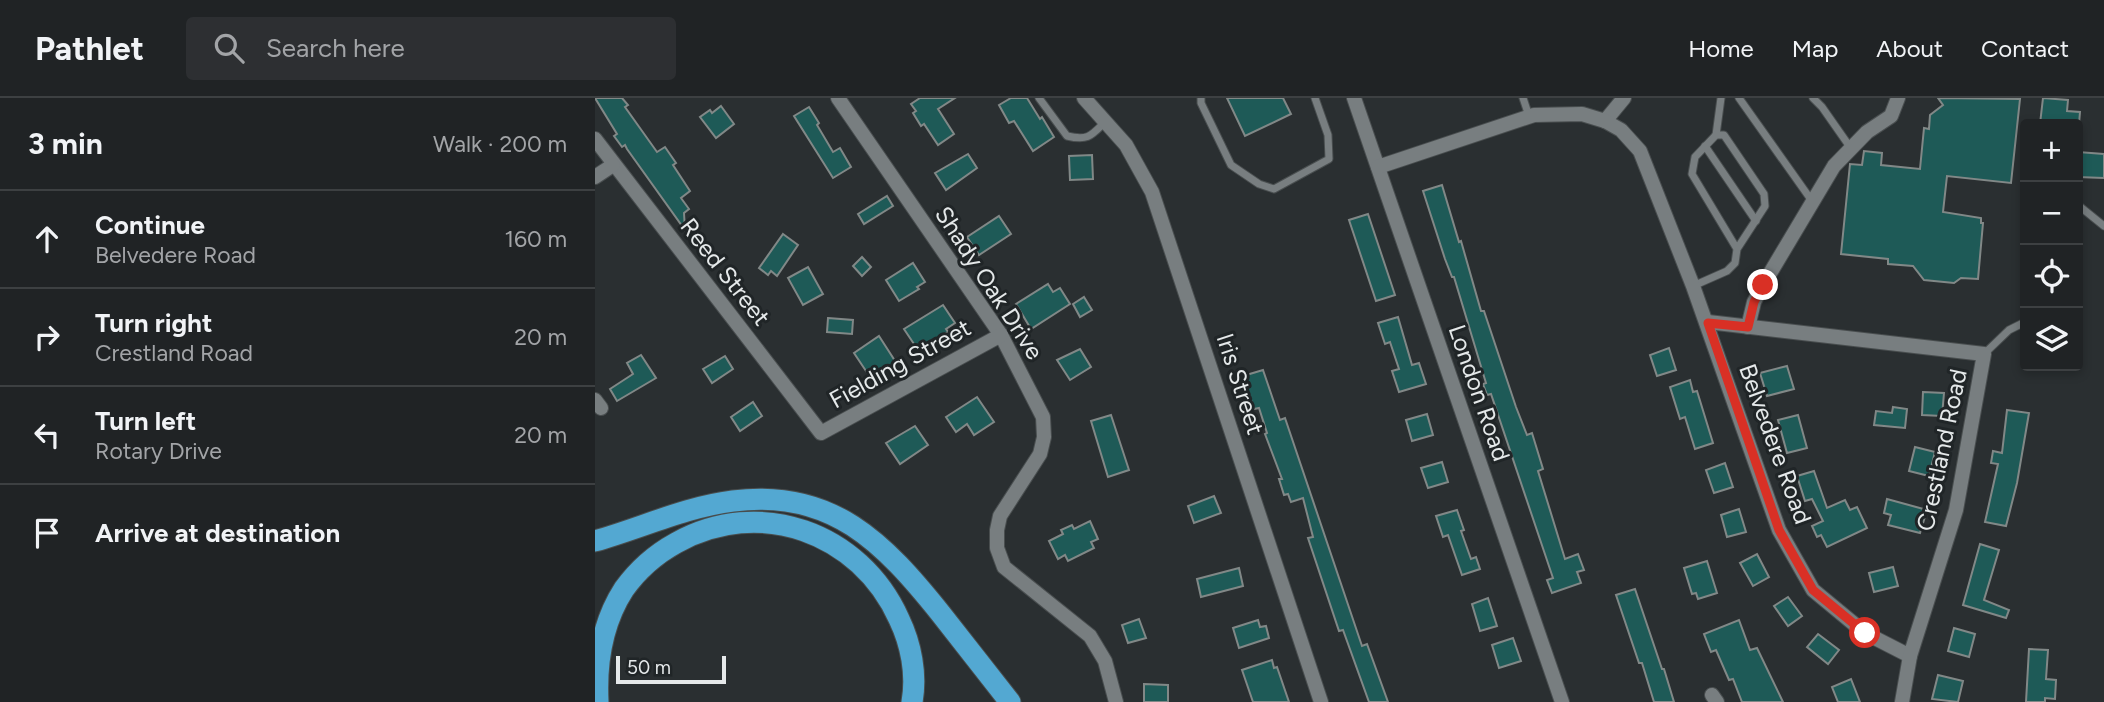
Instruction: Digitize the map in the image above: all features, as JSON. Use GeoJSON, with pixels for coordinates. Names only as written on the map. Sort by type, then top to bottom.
{"type":"FeatureCollection","features":[{"type":"Feature","properties":{"kind":"highway"},"geometry":{"type":"LineString","coordinates":[[595,541],[696,508],[733,501],[762,498],[822,509],[867,534],[889,553],[910,575],[1010,702]]}},
{"type":"Feature","properties":{"kind":"highway"},"geometry":{"type":"LineString","coordinates":[[598,702],[599,651],[609,620],[624,590],[644,567],[665,549],[691,535],[720,526],[752,522],[786,525],[819,536],[846,552],[873,575],[892,601],[906,634],[913,667],[912,702]]}},
{"type":"Feature","properties":{"kind":"street","name":"Shady Oak Drive"},"geometry":{"type":"LineString","coordinates":[[838,98],[1001,335],[1043,417],[1044,437],[1040,454],[1000,516],[997,548],[1004,566],[1090,636],[1105,661],[1117,702]]}},
{"type":"Feature","properties":{"kind":"street","name":"Iris Street"},"geometry":{"type":"LineString","coordinates":[[1084,98],[1126,145],[1152,192],[1321,702]]}},
{"type":"Feature","properties":{"kind":"street","name":"London Road"},"geometry":{"type":"LineString","coordinates":[[1354,98],[1562,702]]}},
{"type":"Feature","properties":{"kind":"street"},"geometry":{"type":"LineString","coordinates":[[1605,121],[1624,98]]}},
{"type":"Feature","properties":{"kind":"street"},"geometry":{"type":"LineString","coordinates":[[1748,327],[1754,302],[1763,285],[1834,166],[1867,132],[1891,116],[1898,98]]}},
{"type":"Feature","properties":{"kind":"street","name":"Belvedere Road"},"geometry":{"type":"LineString","coordinates":[[1378,167],[1529,116],[1582,114],[1605,121],[1621,130],[1640,151],[1708,323],[1779,530],[1813,590],[1865,633],[1910,656]]}},
{"type":"Feature","properties":{"kind":"street","name":"Reed Street"},"geometry":{"type":"LineString","coordinates":[[595,139],[821,433]]}},
{"type":"Feature","properties":{"kind":"street"},"geometry":{"type":"LineString","coordinates":[[595,177],[613,165]]}},
{"type":"Feature","properties":{"kind":"street","name":"Crestland Road"},"geometry":{"type":"LineString","coordinates":[[1708,323],[1985,354],[1957,510],[1910,656],[1902,702]]}},
{"type":"Feature","properties":{"kind":"street","name":"Fielding Street"},"geometry":{"type":"LineString","coordinates":[[821,433],[1001,335]]}},
{"type":"Feature","properties":{"kind":"lane"},"geometry":{"type":"LineString","coordinates":[[1039,98],[1067,136],[1080,139],[1091,135],[1105,121]]}},
{"type":"Feature","properties":{"kind":"lane"},"geometry":{"type":"LineString","coordinates":[[1201,98],[1231,165],[1259,184],[1274,189],[1329,159],[1328,135],[1315,98]]}},
{"type":"Feature","properties":{"kind":"lane"},"geometry":{"type":"LineString","coordinates":[[1523,98],[1529,116]]}},
{"type":"Feature","properties":{"kind":"lane"},"geometry":{"type":"LineString","coordinates":[[1721,98],[1716,135],[1695,158],[1692,174],[1737,249]]}},
{"type":"Feature","properties":{"kind":"lane"},"geometry":{"type":"LineString","coordinates":[[1739,98],[1812,202]]}},
{"type":"Feature","properties":{"kind":"lane"},"geometry":{"type":"LineString","coordinates":[[1813,98],[1823,102],[1850,147]]}},
{"type":"Feature","properties":{"kind":"lane"},"geometry":{"type":"LineString","coordinates":[[1693,286],[1727,271],[1735,262],[1737,249],[1765,206],[1764,194],[1724,135],[1716,135]]}},
{"type":"Feature","properties":{"kind":"lane"},"geometry":{"type":"LineString","coordinates":[[1705,145],[1756,221]]}},
{"type":"Feature","properties":{"kind":"lane"},"geometry":{"type":"LineString","coordinates":[[2083,209],[2104,226]]}},
{"type":"Feature","properties":{"kind":"lane"},"geometry":{"type":"LineString","coordinates":[[1985,354],[2009,330],[2020,324]]}},
{"type":"Feature","properties":{"kind":"building"},"geometry":{"type":"Polygon","coordinates":[[[595,98],[622,98],[628,105],[625,107],[657,152],[665,147],[676,163],[673,165],[690,191],[681,198],[689,209],[684,213],[685,230],[625,145],[622,147],[614,136],[617,134],[595,98]]]}},
{"type":"Feature","properties":{"kind":"building"},"geometry":{"type":"Polygon","coordinates":[[[920,98],[955,98],[938,109],[954,134],[938,145],[913,113],[916,111],[911,104],[920,98]]]}},
{"type":"Feature","properties":{"kind":"building"},"geometry":{"type":"Polygon","coordinates":[[[1011,98],[1027,98],[1054,137],[1033,151],[1014,121],[1009,123],[999,105],[1011,98]]]}},
{"type":"Feature","properties":{"kind":"building"},"geometry":{"type":"Polygon","coordinates":[[[1227,98],[1283,98],[1291,114],[1245,136],[1227,98]]]}},
{"type":"Feature","properties":{"kind":"building"},"geometry":{"type":"Polygon","coordinates":[[[1938,98],[2020,99],[2011,183],[1947,176],[1943,212],[1981,218],[1983,223],[1978,279],[1961,278],[1954,283],[1924,280],[1913,266],[1888,264],[1888,259],[1841,254],[1850,164],[1862,165],[1864,151],[1882,153],[1881,165],[1920,169],[1924,128],[1929,129],[1930,115],[1943,105],[1938,98]]]}},
{"type":"Feature","properties":{"kind":"building"},"geometry":{"type":"Polygon","coordinates":[[[2043,98],[2068,100],[2067,111],[2080,112],[2079,119],[2041,119],[2043,98]]]}},
{"type":"Feature","properties":{"kind":"building"},"geometry":{"type":"Polygon","coordinates":[[[721,106],[734,124],[716,138],[700,117],[721,106]]]}},
{"type":"Feature","properties":{"kind":"building"},"geometry":{"type":"Polygon","coordinates":[[[809,107],[833,152],[840,148],[851,167],[833,178],[794,116],[809,107]]]}},
{"type":"Feature","properties":{"kind":"building"},"geometry":{"type":"Polygon","coordinates":[[[2083,152],[2104,154],[2104,178],[2083,177],[2083,152]]]}},
{"type":"Feature","properties":{"kind":"building"},"geometry":{"type":"Polygon","coordinates":[[[968,154],[977,168],[946,190],[935,173],[968,154]]]}},
{"type":"Feature","properties":{"kind":"building"},"geometry":{"type":"Polygon","coordinates":[[[1092,155],[1093,179],[1070,180],[1069,156],[1092,155]]]}},
{"type":"Feature","properties":{"kind":"building"},"geometry":{"type":"Polygon","coordinates":[[[1442,185],[1481,311],[1484,311],[1527,435],[1532,433],[1543,469],[1538,471],[1565,559],[1578,554],[1584,570],[1577,572],[1581,583],[1552,593],[1547,580],[1553,578],[1491,394],[1487,395],[1483,384],[1486,383],[1454,277],[1445,259],[1423,191],[1442,185]]]}},
{"type":"Feature","properties":{"kind":"building"},"geometry":{"type":"Polygon","coordinates":[[[887,196],[893,206],[864,224],[858,214],[887,196]]]}},
{"type":"Feature","properties":{"kind":"building"},"geometry":{"type":"Polygon","coordinates":[[[1368,214],[1395,295],[1376,301],[1349,220],[1368,214]]]}},
{"type":"Feature","properties":{"kind":"building"},"geometry":{"type":"Polygon","coordinates":[[[999,216],[1011,234],[979,255],[967,237],[999,216]]]}},
{"type":"Feature","properties":{"kind":"building"},"geometry":{"type":"Polygon","coordinates":[[[783,234],[798,245],[777,276],[771,271],[768,275],[759,268],[783,234]]]}},
{"type":"Feature","properties":{"kind":"building"},"geometry":{"type":"Polygon","coordinates":[[[862,257],[871,267],[862,276],[853,266],[862,257]]]}},
{"type":"Feature","properties":{"kind":"building"},"geometry":{"type":"Polygon","coordinates":[[[913,263],[925,282],[917,287],[919,289],[899,301],[886,280],[913,263]]]}},
{"type":"Feature","properties":{"kind":"building"},"geometry":{"type":"Polygon","coordinates":[[[808,267],[823,294],[803,305],[788,278],[808,267]]]}},
{"type":"Feature","properties":{"kind":"building"},"geometry":{"type":"Polygon","coordinates":[[[1048,284],[1053,292],[1060,288],[1070,304],[1031,329],[1016,304],[1048,284]]]}},
{"type":"Feature","properties":{"kind":"building"},"geometry":{"type":"Polygon","coordinates":[[[1084,297],[1092,310],[1080,317],[1073,304],[1084,297]]]}},
{"type":"Feature","properties":{"kind":"building"},"geometry":{"type":"Polygon","coordinates":[[[943,305],[955,323],[946,329],[948,332],[926,345],[924,342],[916,347],[904,329],[943,305]]]}},
{"type":"Feature","properties":{"kind":"building"},"geometry":{"type":"Polygon","coordinates":[[[1398,317],[1412,365],[1419,363],[1426,384],[1399,392],[1392,371],[1399,369],[1390,342],[1385,344],[1378,323],[1398,317]]]}},
{"type":"Feature","properties":{"kind":"building"},"geometry":{"type":"Polygon","coordinates":[[[828,318],[853,320],[852,334],[827,332],[828,318]]]}},
{"type":"Feature","properties":{"kind":"building"},"geometry":{"type":"Polygon","coordinates":[[[879,336],[897,364],[872,380],[854,353],[879,336]]]}},
{"type":"Feature","properties":{"kind":"building"},"geometry":{"type":"Polygon","coordinates":[[[1669,348],[1676,370],[1657,376],[1650,355],[1669,348]]]}},
{"type":"Feature","properties":{"kind":"building"},"geometry":{"type":"Polygon","coordinates":[[[1080,349],[1091,367],[1070,380],[1057,360],[1080,349]]]}},
{"type":"Feature","properties":{"kind":"building"},"geometry":{"type":"Polygon","coordinates":[[[641,355],[656,378],[617,401],[610,389],[633,374],[627,363],[641,355]]]}},
{"type":"Feature","properties":{"kind":"building"},"geometry":{"type":"Polygon","coordinates":[[[725,356],[733,369],[712,383],[703,369],[725,356]]]}},
{"type":"Feature","properties":{"kind":"building"},"geometry":{"type":"Polygon","coordinates":[[[1787,366],[1794,389],[1767,396],[1760,373],[1787,366]]]}},
{"type":"Feature","properties":{"kind":"building"},"geometry":{"type":"Polygon","coordinates":[[[1263,370],[1280,420],[1285,418],[1362,646],[1367,644],[1388,702],[1369,702],[1343,630],[1339,631],[1308,538],[1313,537],[1303,498],[1291,502],[1288,494],[1284,495],[1279,479],[1282,479],[1265,434],[1267,433],[1259,408],[1254,409],[1243,376],[1263,370]]]}},
{"type":"Feature","properties":{"kind":"building"},"geometry":{"type":"Polygon","coordinates":[[[1690,380],[1693,392],[1697,391],[1713,443],[1695,449],[1685,417],[1680,419],[1670,387],[1690,380]]]}},
{"type":"Feature","properties":{"kind":"building"},"geometry":{"type":"Polygon","coordinates":[[[1923,392],[1944,393],[1942,416],[1922,415],[1923,392]]]}},
{"type":"Feature","properties":{"kind":"building"},"geometry":{"type":"Polygon","coordinates":[[[977,397],[994,422],[974,435],[967,424],[956,432],[946,417],[977,397]]]}},
{"type":"Feature","properties":{"kind":"building"},"geometry":{"type":"Polygon","coordinates":[[[753,402],[762,416],[740,431],[731,417],[753,402]]]}},
{"type":"Feature","properties":{"kind":"building"},"geometry":{"type":"Polygon","coordinates":[[[1893,407],[1907,409],[1905,428],[1874,425],[1876,411],[1892,413],[1893,407]]]}},
{"type":"Feature","properties":{"kind":"building"},"geometry":{"type":"Polygon","coordinates":[[[2007,410],[2029,413],[2017,483],[2006,526],[1985,522],[1998,464],[1991,463],[1993,451],[2002,453],[2007,410]]]}},
{"type":"Feature","properties":{"kind":"building"},"geometry":{"type":"Polygon","coordinates":[[[1427,414],[1433,435],[1412,441],[1406,420],[1427,414]]]}},
{"type":"Feature","properties":{"kind":"building"},"geometry":{"type":"Polygon","coordinates":[[[1111,415],[1129,470],[1108,477],[1091,421],[1111,415]]]}},
{"type":"Feature","properties":{"kind":"building"},"geometry":{"type":"Polygon","coordinates":[[[1798,415],[1807,448],[1787,453],[1778,420],[1798,415]]]}},
{"type":"Feature","properties":{"kind":"building"},"geometry":{"type":"Polygon","coordinates":[[[915,426],[928,445],[900,464],[886,443],[915,426]]]}},
{"type":"Feature","properties":{"kind":"building"},"geometry":{"type":"Polygon","coordinates":[[[1915,447],[1935,452],[1929,476],[1909,471],[1915,447]]]}},
{"type":"Feature","properties":{"kind":"building"},"geometry":{"type":"Polygon","coordinates":[[[1442,462],[1448,482],[1428,488],[1421,468],[1442,462]]]}},
{"type":"Feature","properties":{"kind":"building"},"geometry":{"type":"Polygon","coordinates":[[[1725,463],[1733,487],[1714,493],[1706,470],[1725,463]]]}},
{"type":"Feature","properties":{"kind":"building"},"geometry":{"type":"Polygon","coordinates":[[[1814,471],[1827,508],[1845,500],[1850,510],[1857,507],[1867,528],[1827,547],[1821,535],[1817,537],[1812,526],[1823,521],[1812,499],[1805,501],[1797,476],[1814,471]]]}},
{"type":"Feature","properties":{"kind":"building"},"geometry":{"type":"Polygon","coordinates":[[[1214,496],[1221,513],[1194,523],[1188,506],[1214,496]]]}},
{"type":"Feature","properties":{"kind":"building"},"geometry":{"type":"Polygon","coordinates":[[[1887,499],[1927,510],[1920,533],[1888,525],[1891,515],[1884,513],[1887,499]]]}},
{"type":"Feature","properties":{"kind":"building"},"geometry":{"type":"Polygon","coordinates":[[[1739,509],[1746,532],[1727,537],[1721,515],[1739,509]]]}},
{"type":"Feature","properties":{"kind":"building"},"geometry":{"type":"Polygon","coordinates":[[[1457,510],[1471,559],[1476,557],[1480,569],[1462,575],[1448,535],[1443,537],[1436,516],[1457,510]]]}},
{"type":"Feature","properties":{"kind":"building"},"geometry":{"type":"Polygon","coordinates":[[[1090,521],[1098,539],[1091,542],[1094,548],[1068,561],[1065,555],[1058,559],[1049,541],[1063,534],[1061,530],[1072,525],[1074,529],[1090,521]]]}},
{"type":"Feature","properties":{"kind":"building"},"geometry":{"type":"Polygon","coordinates":[[[1980,544],[1999,550],[1984,600],[2009,610],[2006,618],[1963,605],[1980,544]]]}},
{"type":"Feature","properties":{"kind":"building"},"geometry":{"type":"Polygon","coordinates":[[[1757,554],[1769,577],[1753,586],[1740,563],[1757,554]]]}},
{"type":"Feature","properties":{"kind":"building"},"geometry":{"type":"Polygon","coordinates":[[[1707,561],[1717,593],[1698,599],[1696,593],[1692,594],[1684,568],[1707,561]]]}},
{"type":"Feature","properties":{"kind":"building"},"geometry":{"type":"Polygon","coordinates":[[[1893,567],[1898,586],[1874,592],[1869,573],[1893,567]]]}},
{"type":"Feature","properties":{"kind":"building"},"geometry":{"type":"Polygon","coordinates":[[[1239,568],[1243,586],[1201,597],[1197,579],[1239,568]]]}},
{"type":"Feature","properties":{"kind":"building"},"geometry":{"type":"Polygon","coordinates":[[[1635,589],[1674,702],[1654,702],[1642,663],[1639,663],[1616,595],[1635,589]]]}},
{"type":"Feature","properties":{"kind":"building"},"geometry":{"type":"Polygon","coordinates":[[[1788,597],[1802,616],[1788,626],[1774,606],[1788,597]]]}},
{"type":"Feature","properties":{"kind":"building"},"geometry":{"type":"Polygon","coordinates":[[[1488,598],[1497,626],[1480,631],[1472,604],[1488,598]]]}},
{"type":"Feature","properties":{"kind":"building"},"geometry":{"type":"Polygon","coordinates":[[[1139,619],[1146,638],[1128,643],[1122,625],[1139,619]]]}},
{"type":"Feature","properties":{"kind":"building"},"geometry":{"type":"Polygon","coordinates":[[[1258,620],[1260,627],[1266,626],[1269,638],[1239,648],[1233,628],[1258,620]]]}},
{"type":"Feature","properties":{"kind":"building"},"geometry":{"type":"Polygon","coordinates":[[[1739,620],[1750,650],[1757,648],[1783,702],[1742,702],[1733,679],[1729,680],[1716,650],[1711,652],[1704,634],[1739,620]]]}},
{"type":"Feature","properties":{"kind":"building"},"geometry":{"type":"Polygon","coordinates":[[[1954,628],[1975,634],[1969,657],[1948,651],[1954,628]]]}},
{"type":"Feature","properties":{"kind":"building"},"geometry":{"type":"Polygon","coordinates":[[[1818,634],[1839,650],[1828,664],[1807,647],[1818,634]]]}},
{"type":"Feature","properties":{"kind":"building"},"geometry":{"type":"Polygon","coordinates":[[[1513,638],[1521,661],[1499,668],[1492,645],[1513,638]]]}},
{"type":"Feature","properties":{"kind":"building"},"geometry":{"type":"Polygon","coordinates":[[[2029,649],[2048,650],[2046,679],[2056,680],[2055,699],[2026,702],[2029,649]]]}},
{"type":"Feature","properties":{"kind":"building"},"geometry":{"type":"Polygon","coordinates":[[[1272,660],[1289,702],[1253,702],[1242,670],[1272,660]]]}},
{"type":"Feature","properties":{"kind":"building"},"geometry":{"type":"Polygon","coordinates":[[[1938,675],[1963,681],[1958,702],[1932,699],[1938,675]]]}},
{"type":"Feature","properties":{"kind":"building"},"geometry":{"type":"Polygon","coordinates":[[[1851,679],[1860,702],[1838,702],[1832,687],[1851,679]]]}},
{"type":"Feature","properties":{"kind":"building"},"geometry":{"type":"Polygon","coordinates":[[[1144,684],[1168,685],[1168,702],[1144,702],[1144,684]]]}},
{"type":"Feature","properties":{"kind":"route"},"geometry":{"type":"LineString","coordinates":[[1763,285],[1754,302],[1748,327],[1708,323],[1779,530],[1813,590],[1865,633]]}}]}
